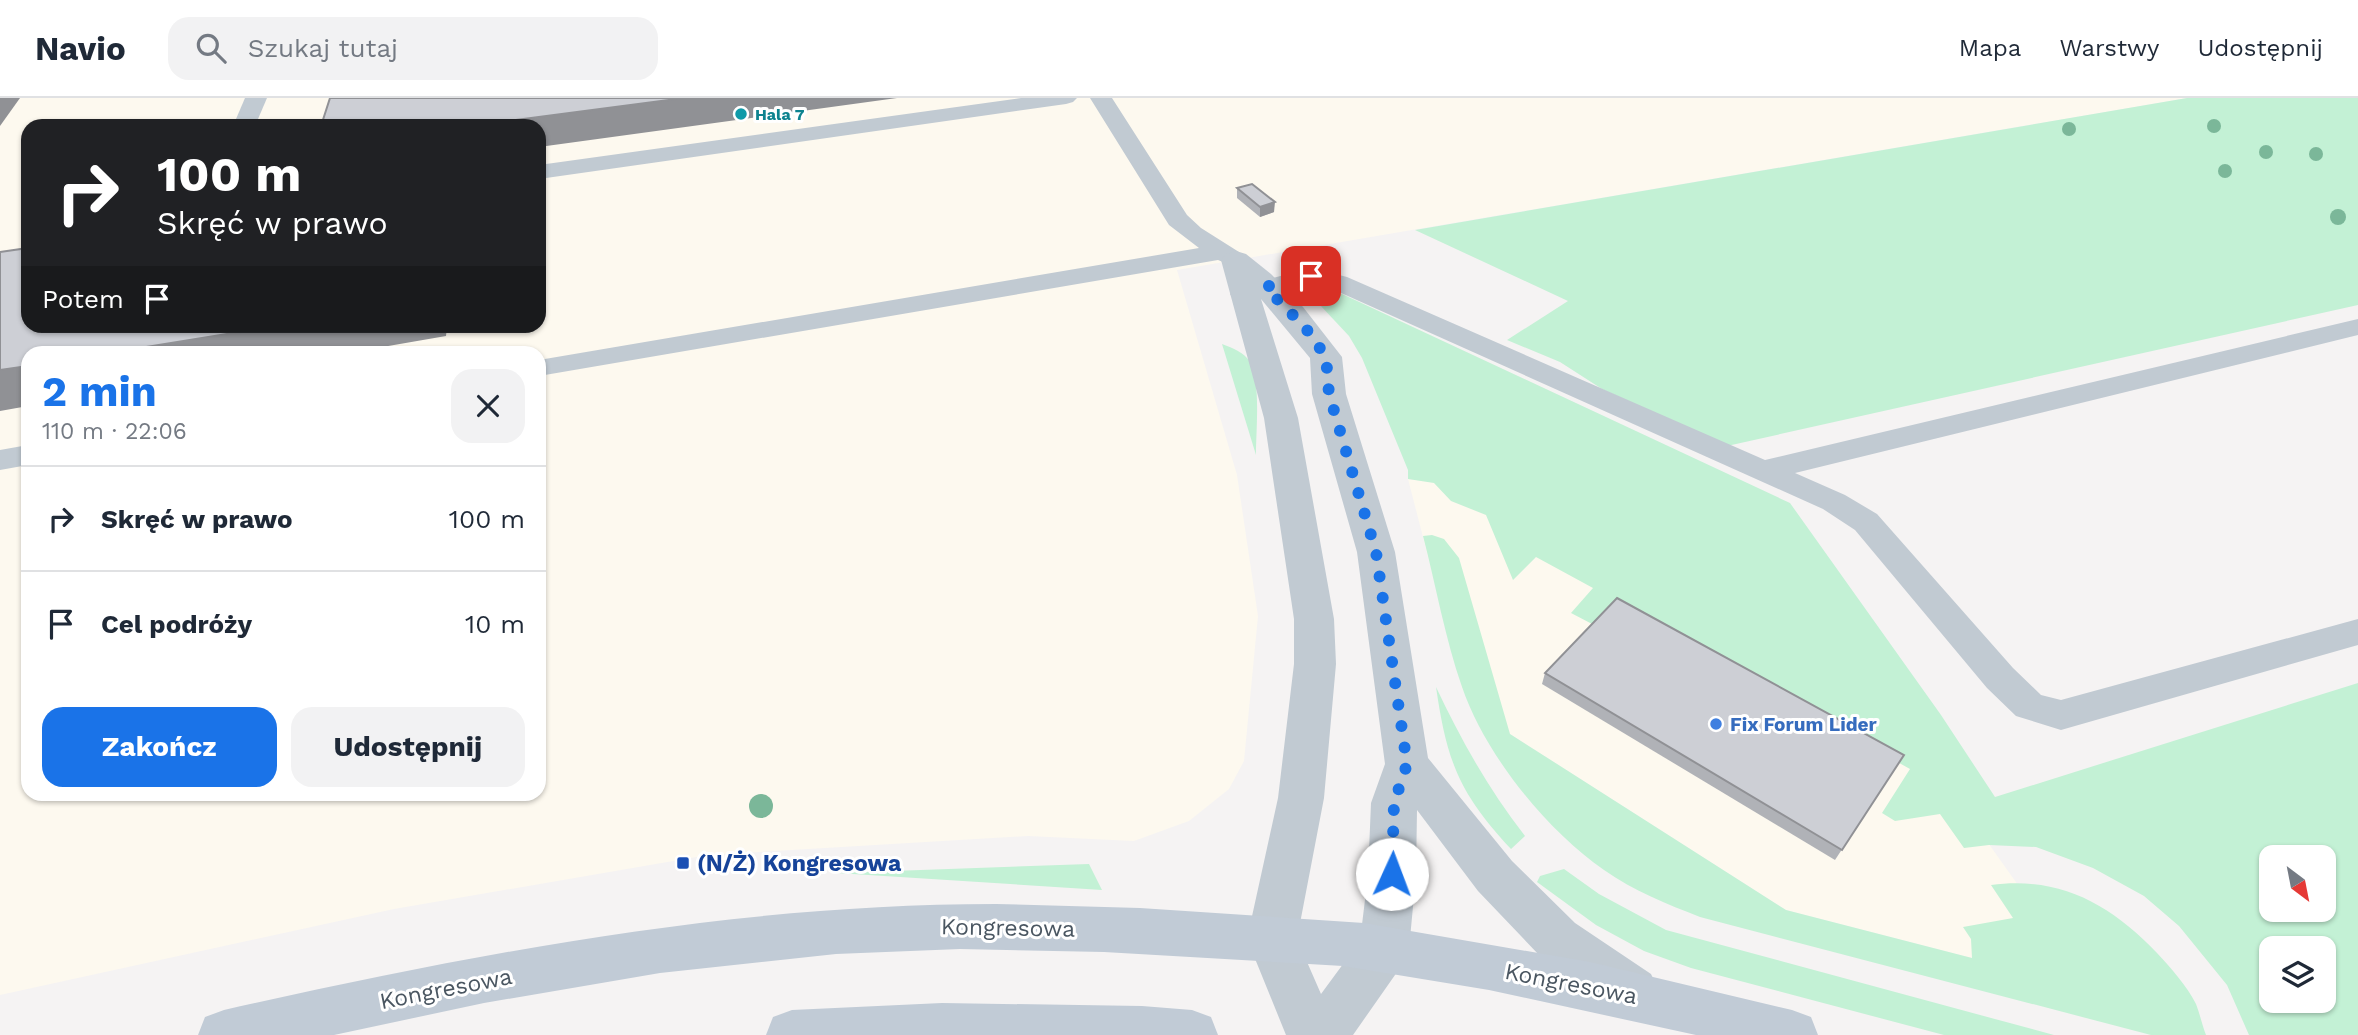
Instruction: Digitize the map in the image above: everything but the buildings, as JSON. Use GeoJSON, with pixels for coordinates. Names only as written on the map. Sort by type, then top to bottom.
{"type":"FeatureCollection","features":[{"type":"Feature","properties":{"kind":"street"},"geometry":{"type":"LineString","coordinates":[[1241,273],[1305,327],[1326,357],[1329,394],[1376,552],[1407,764],[1394,803],[1392,874],[1384,949],[1322,1035]]}},
{"type":"Feature","properties":{"kind":"street"},"geometry":{"type":"LineString","coordinates":[[1241,273],[1281,418],[1314,619],[1315,664],[1301,798],[1272,939],[1312,1035]]}},
{"type":"Feature","properties":{"kind":"street"},"geometry":{"type":"LineString","coordinates":[[1407,764],[1495,876],[1557,939],[1641,996]]}},
{"type":"Feature","properties":{"kind":"street","name":"Kongresowa"},"geometry":{"type":"LineString","coordinates":[[224,1035],[494,978],[662,951],[794,936],[925,927],[1121,930],[1384,949],[1641,996],[1792,1035]]}},
{"type":"Feature","properties":{"kind":"street"},"geometry":{"type":"LineString","coordinates":[[792,1035],[1006,1028],[1112,1029],[1192,1035]]}},
{"type":"Feature","properties":{"kind":"lane"},"geometry":{"type":"LineString","coordinates":[[247,119],[256,98]]}},
{"type":"Feature","properties":{"kind":"lane"},"geometry":{"type":"LineString","coordinates":[[546,171],[1066,98]]}},
{"type":"Feature","properties":{"kind":"lane"},"geometry":{"type":"LineString","coordinates":[[1101,98],[1169,209],[1192,233],[1241,273]]}},
{"type":"Feature","properties":{"kind":"lane"},"geometry":{"type":"LineString","coordinates":[[546,367],[1241,273],[1311,276],[1338,282],[1834,502],[1866,522],[2000,678],[2029,706],[2061,715],[2358,632]]}},
{"type":"Feature","properties":{"kind":"lane"},"geometry":{"type":"LineString","coordinates":[[1764,470],[2358,327]]}},
{"type":"Feature","properties":{"kind":"lane"},"geometry":{"type":"LineString","coordinates":[[0,460],[21,456]]}},
{"type":"Feature","properties":{"kind":"shaded area"},"geometry":{"type":"Polygon","coordinates":[[[0,98],[2187,98],[1177,270],[1237,475],[1258,616],[1244,761],[1229,789],[1189,821],[1134,841],[1028,836],[708,855],[394,909],[0,995],[0,98]]]}},
{"type":"Feature","properties":{"kind":"shaded area"},"geometry":{"type":"Polygon","coordinates":[[[1408,479],[1434,482],[1924,753],[2092,989],[1786,910],[1510,734],[1486,739],[1462,688],[1408,479]]]}},
{"type":"Feature","properties":{"kind":"green space"},"geometry":{"type":"Polygon","coordinates":[[[2187,98],[2358,98],[2358,305],[1727,446],[1602,389],[1560,362],[1507,340],[1568,301],[1415,230],[2187,98]]]}},
{"type":"Feature","properties":{"kind":"green space"},"geometry":{"type":"Polygon","coordinates":[[[1340,293],[1790,503],[1941,715],[1995,797],[2358,683],[2358,1035],[2249,1035],[2227,985],[2179,926],[2144,896],[2093,868],[2036,847],[1989,845],[1964,848],[1940,814],[1895,821],[1882,813],[1910,769],[1614,604],[1594,625],[1571,613],[1593,588],[1536,557],[1513,580],[1486,515],[1451,501],[1434,483],[1408,479],[1408,470],[1362,358],[1349,336],[1319,304],[1328,296],[1332,299],[1340,293]]]}},
{"type":"Feature","properties":{"kind":"green space"},"geometry":{"type":"Polygon","coordinates":[[[1222,344],[1244,356],[1253,371],[1257,394],[1256,455],[1222,344]]]}},
{"type":"Feature","properties":{"kind":"green space"},"geometry":{"type":"Polygon","coordinates":[[[1432,535],[1444,539],[1459,558],[1510,734],[1786,910],[1972,958],[1971,939],[1963,927],[2013,918],[1991,885],[2039,885],[2082,897],[2121,920],[2168,965],[2196,1004],[2206,1035],[2151,1035],[1700,917],[1651,897],[1615,878],[1561,834],[1520,789],[1472,712],[1451,650],[1423,536],[1432,535]]]}},
{"type":"Feature","properties":{"kind":"green space"},"geometry":{"type":"Polygon","coordinates":[[[1436,687],[1476,764],[1525,836],[1511,849],[1479,811],[1458,775],[1445,736],[1436,687]]]}},
{"type":"Feature","properties":{"kind":"green space"},"geometry":{"type":"Polygon","coordinates":[[[1089,864],[1102,890],[837,873],[1089,864]]]}},
{"type":"Feature","properties":{"kind":"green space"},"geometry":{"type":"Polygon","coordinates":[[[1564,869],[1599,894],[1666,930],[2054,1035],[1944,1035],[1691,968],[1644,951],[1596,925],[1537,882],[1540,876],[1564,869]]]}},
{"type":"Feature","properties":{"kind":"place","name":"Hala 7"},"geometry":{"type":"Point","coordinates":[741,114]}},
{"type":"Feature","properties":{"kind":"place","name":"Fix Forum Lider"},"geometry":{"type":"Point","coordinates":[1716,724]}},
{"type":"Feature","properties":{"kind":"place","name":"(N/Ż) Kongresowa"},"geometry":{"type":"Point","coordinates":[683,863]}},
{"type":"Feature","properties":{"kind":"route"},"geometry":{"type":"LineString","coordinates":[[1311,276],[1265,287],[1305,327],[1326,357],[1329,394],[1376,552],[1407,764],[1394,803],[1392,874]]}}]}
